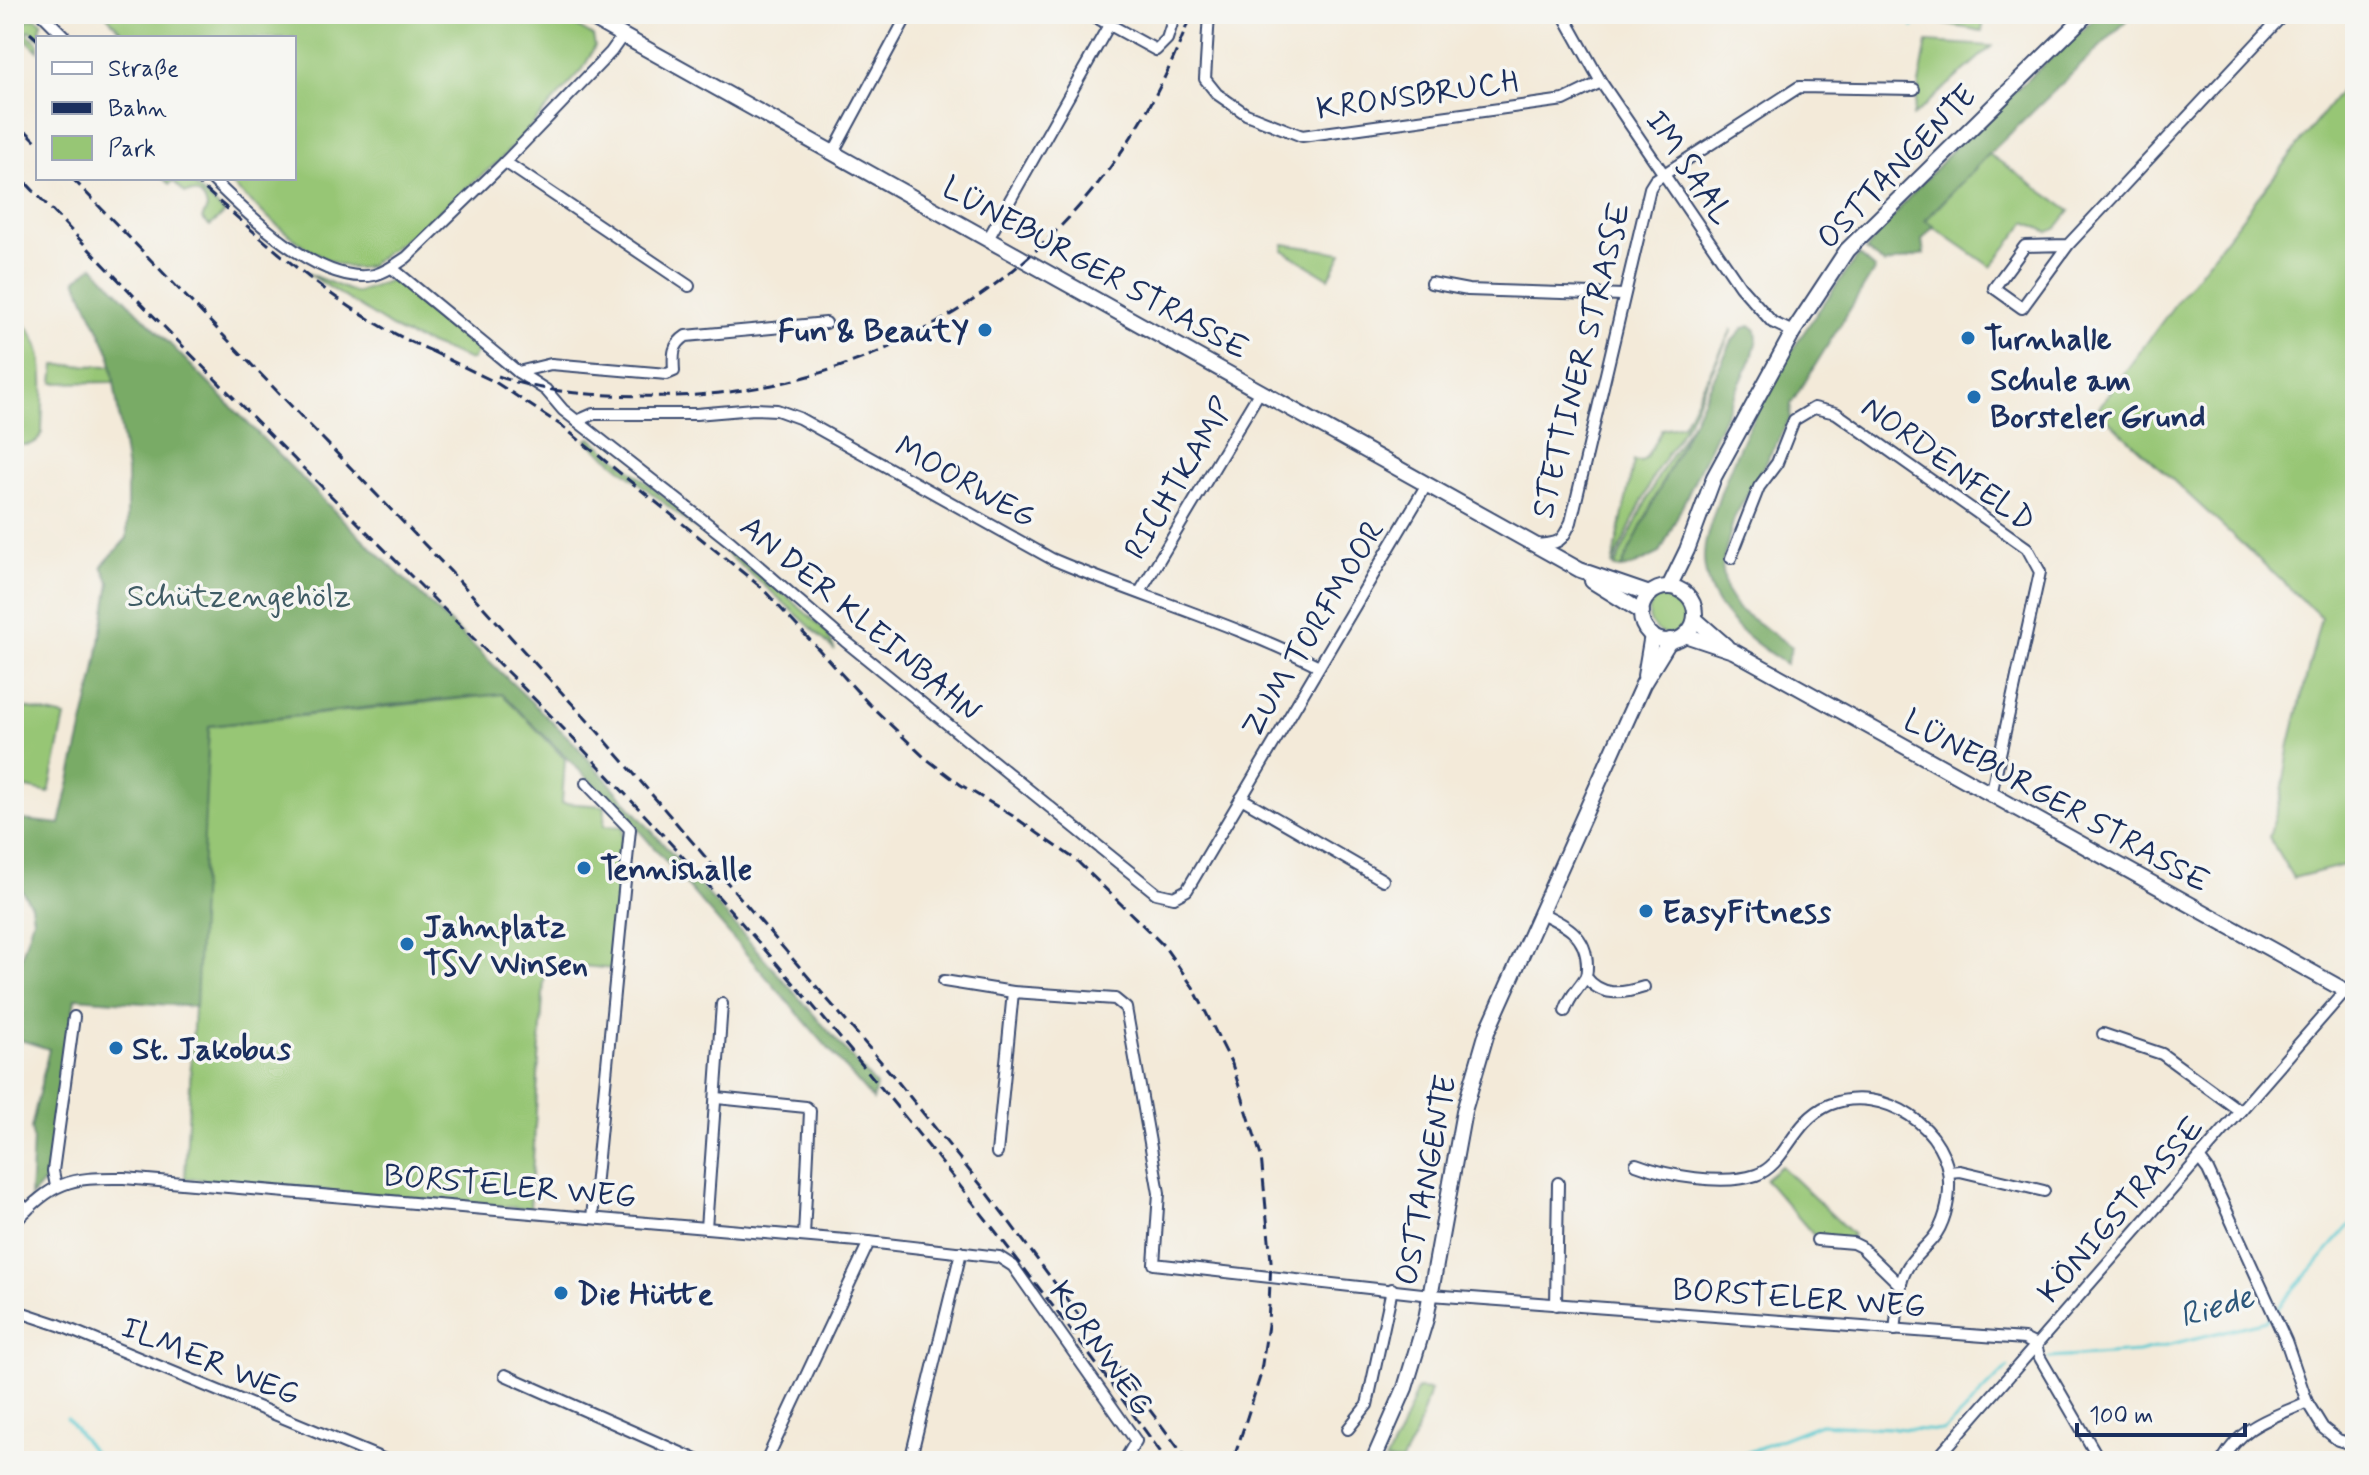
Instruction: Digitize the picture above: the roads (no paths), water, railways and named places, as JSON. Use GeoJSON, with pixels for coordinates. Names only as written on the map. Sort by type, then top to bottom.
{"type":"FeatureCollection","features":[{"type":"Feature","properties":{"kind":"main road","name":"LÜNEBURGER STRASSE"},"geometry":{"type":"LineString","coordinates":[[584,14],[1580,570],[1650,594]]}},
{"type":"Feature","properties":{"kind":"main road","name":"OSTTANGENTE"},"geometry":{"type":"LineString","coordinates":[[1669,587],[1687,550],[1714,477],[1793,332],[1827,278],[1857,239],[2087,14]]}},
{"type":"Feature","properties":{"kind":"main road","name":"OSTTANGENTE"},"geometry":{"type":"LineString","coordinates":[[1686,593],[1687,550]]}},
{"type":"Feature","properties":{"kind":"main road","name":"LÜNEBURGER STRASSE"},"geometry":{"type":"LineString","coordinates":[[1580,570],[1593,582],[1642,612]]}},
{"type":"Feature","properties":{"kind":"main road"},"geometry":{"type":"LineString","coordinates":[[1669,587],[1686,593],[1694,605],[1695,619],[1685,635],[1670,640],[1652,635],[1643,622],[1642,612],[1650,594],[1669,587]]}},
{"type":"Feature","properties":{"kind":"main road","name":"LÜNEBURGER STRASSE"},"geometry":{"type":"LineString","coordinates":[[1695,619],[1733,651]]}},
{"type":"Feature","properties":{"kind":"main road","name":"OSTTANGENTE"},"geometry":{"type":"LineString","coordinates":[[1643,684],[1652,635]]}},
{"type":"Feature","properties":{"kind":"main road","name":"LÜNEBURGER STRASSE"},"geometry":{"type":"LineString","coordinates":[[1685,635],[1733,651],[2350,994]]}},
{"type":"Feature","properties":{"kind":"main road","name":"OSTTANGENTE"},"geometry":{"type":"LineString","coordinates":[[1373,1461],[1405,1388],[1431,1295],[1474,1073],[1497,1004],[1643,684],[1670,640]]}},
{"type":"Feature","properties":{"kind":"street"},"geometry":{"type":"LineString","coordinates":[[42,14],[64,36]]}},
{"type":"Feature","properties":{"kind":"street"},"geometry":{"type":"LineString","coordinates":[[833,153],[908,14]]}},
{"type":"Feature","properties":{"kind":"street"},"geometry":{"type":"LineString","coordinates":[[1090,14],[1156,50],[1167,39],[1175,14]]}},
{"type":"Feature","properties":{"kind":"street","name":"KRONSBRUCH"},"geometry":{"type":"LineString","coordinates":[[1209,14],[1205,79],[1217,94],[1246,114],[1288,132],[1311,136],[1564,100],[1601,82]]}},
{"type":"Feature","properties":{"kind":"street","name":"IM SAAL"},"geometry":{"type":"LineString","coordinates":[[1563,14],[1601,82],[1740,286],[1772,322],[1793,332]]}},
{"type":"Feature","properties":{"kind":"street"},"geometry":{"type":"LineString","coordinates":[[2068,245],[2025,246],[1994,288],[2022,308],[2068,245],[2284,14]]}},
{"type":"Feature","properties":{"kind":"street"},"geometry":{"type":"LineString","coordinates":[[988,239],[1109,25]]}},
{"type":"Feature","properties":{"kind":"street"},"geometry":{"type":"LineString","coordinates":[[213,180],[281,241],[305,258],[351,275],[374,275],[392,268],[407,257],[505,162],[611,52],[623,35]]}},
{"type":"Feature","properties":{"kind":"street"},"geometry":{"type":"LineString","coordinates":[[1664,173],[1799,87],[1914,89]]}},
{"type":"Feature","properties":{"kind":"street"},"geometry":{"type":"LineString","coordinates":[[505,162],[689,286]]}},
{"type":"Feature","properties":{"kind":"street","name":"STETTINER STRASSE"},"geometry":{"type":"LineString","coordinates":[[1536,545],[1557,544],[1571,522],[1650,188],[1664,173]]}},
{"type":"Feature","properties":{"kind":"street","name":"AN DER KLEINBAHN"},"geometry":{"type":"LineString","coordinates":[[392,268],[518,372],[546,390],[577,421],[731,542],[845,641],[1156,893],[1174,897]]}},
{"type":"Feature","properties":{"kind":"street"},"geometry":{"type":"LineString","coordinates":[[1431,283],[1468,290],[1624,295]]}},
{"type":"Feature","properties":{"kind":"street"},"geometry":{"type":"LineString","coordinates":[[518,372],[551,364],[667,374],[674,371],[673,351],[678,341],[686,336],[826,323]]}},
{"type":"Feature","properties":{"kind":"street","name":"RICHTKAMP"},"geometry":{"type":"LineString","coordinates":[[1140,592],[1260,391]]}},
{"type":"Feature","properties":{"kind":"street","name":"NORDENFELD"},"geometry":{"type":"LineString","coordinates":[[1731,558],[1759,487],[1777,463],[1794,420],[1814,408],[1836,413],[2027,548],[2040,572],[1991,795]]}},
{"type":"Feature","properties":{"kind":"street","name":"MOORWEG"},"geometry":{"type":"LineString","coordinates":[[577,421],[593,414],[661,416],[777,410],[799,418],[1052,559],[1268,640],[1319,666]]}},
{"type":"Feature","properties":{"kind":"street","name":"ZUM TORFMOOR"},"geometry":{"type":"LineString","coordinates":[[1174,897],[1187,890],[1427,484]]}},
{"type":"Feature","properties":{"kind":"street"},"geometry":{"type":"LineString","coordinates":[[586,783],[630,829],[592,1218]]}},
{"type":"Feature","properties":{"kind":"street"},"geometry":{"type":"LineString","coordinates":[[1241,798],[1383,880]]}},
{"type":"Feature","properties":{"kind":"street"},"geometry":{"type":"LineString","coordinates":[[1539,912],[1571,927],[1583,942],[1587,956],[1586,977],[1570,998],[1565,1011]]}},
{"type":"Feature","properties":{"kind":"street"},"geometry":{"type":"LineString","coordinates":[[1586,977],[1592,985],[1607,992],[1624,993],[1644,987]]}},
{"type":"Feature","properties":{"kind":"street"},"geometry":{"type":"LineString","coordinates":[[944,981],[1013,992],[997,1153]]}},
{"type":"Feature","properties":{"kind":"street","name":"BORSTELER WEG"},"geometry":{"type":"LineString","coordinates":[[1013,992],[1115,999],[1126,1008],[1159,1193],[1154,1264],[1431,1295],[2024,1339],[2036,1345]]}},
{"type":"Feature","properties":{"kind":"street","name":"KÖNIGSTRASSE"},"geometry":{"type":"LineString","coordinates":[[1935,1461],[2240,1111],[2350,994]]}},
{"type":"Feature","properties":{"kind":"street"},"geometry":{"type":"LineString","coordinates":[[706,1228],[722,1004]]}},
{"type":"Feature","properties":{"kind":"street"},"geometry":{"type":"LineString","coordinates":[[56,1186],[53,1171],[74,1017]]}},
{"type":"Feature","properties":{"kind":"street"},"geometry":{"type":"LineString","coordinates":[[2103,1034],[2162,1054],[2240,1111]]}},
{"type":"Feature","properties":{"kind":"street"},"geometry":{"type":"LineString","coordinates":[[717,1098],[806,1107],[810,1111],[804,1236]]}},
{"type":"Feature","properties":{"kind":"street"},"geometry":{"type":"LineString","coordinates":[[1636,1164],[1667,1174],[1720,1179],[1757,1175],[1770,1167],[1798,1127],[1812,1115],[1848,1099],[1890,1105],[1909,1115],[1925,1127],[1937,1143],[1949,1172],[1949,1190],[1941,1226],[1909,1264],[1901,1286],[1895,1330]]}},
{"type":"Feature","properties":{"kind":"street"},"geometry":{"type":"LineString","coordinates":[[2199,1158],[2208,1170],[2274,1314],[2307,1402],[2323,1428],[2338,1440],[2355,1445]]}},
{"type":"Feature","properties":{"kind":"street"},"geometry":{"type":"LineString","coordinates":[[1949,1172],[1960,1171],[2044,1191]]}},
{"type":"Feature","properties":{"kind":"street","name":"BORSTELER WEG"},"geometry":{"type":"LineString","coordinates":[[14,1223],[56,1186],[76,1179],[124,1178],[869,1242],[999,1257],[1013,1266]]}},
{"type":"Feature","properties":{"kind":"street"},"geometry":{"type":"LineString","coordinates":[[1556,1305],[1558,1183]]}},
{"type":"Feature","properties":{"kind":"street"},"geometry":{"type":"LineString","coordinates":[[14,1197],[27,1210]]}},
{"type":"Feature","properties":{"kind":"street"},"geometry":{"type":"LineString","coordinates":[[1817,1240],[1853,1243],[1861,1247],[1901,1286]]}},
{"type":"Feature","properties":{"kind":"street"},"geometry":{"type":"LineString","coordinates":[[766,1461],[869,1242]]}},
{"type":"Feature","properties":{"kind":"street"},"geometry":{"type":"LineString","coordinates":[[910,1461],[961,1252]]}},
{"type":"Feature","properties":{"kind":"street","name":"KORNWEG"},"geometry":{"type":"LineString","coordinates":[[1013,1266],[1136,1441],[1124,1461]]}},
{"type":"Feature","properties":{"kind":"street"},"geometry":{"type":"LineString","coordinates":[[1348,1429],[1367,1405],[1392,1289]]}},
{"type":"Feature","properties":{"kind":"street","name":"ILMER WEG"},"geometry":{"type":"LineString","coordinates":[[14,1310],[59,1325],[388,1461]]}},
{"type":"Feature","properties":{"kind":"street"},"geometry":{"type":"LineString","coordinates":[[2036,1345],[2039,1356],[2100,1461]]}},
{"type":"Feature","properties":{"kind":"street"},"geometry":{"type":"LineString","coordinates":[[505,1375],[699,1461]]}},
{"type":"Feature","properties":{"kind":"street"},"geometry":{"type":"LineString","coordinates":[[2222,1461],[2234,1441],[2246,1430],[2307,1402]]}},
{"type":"Feature","properties":{"kind":"waterway"},"geometry":{"type":"LineString","coordinates":[[1913,27],[1914,14]]}},
{"type":"Feature","properties":{"kind":"waterway","name":"Riede"},"geometry":{"type":"LineString","coordinates":[[2277,1309],[2355,1219]]}},
{"type":"Feature","properties":{"kind":"waterway","name":"Riede"},"geometry":{"type":"LineString","coordinates":[[2050,1358],[2138,1352],[2266,1321],[2272,1315]]}},
{"type":"Feature","properties":{"kind":"waterway","name":"Riede"},"geometry":{"type":"LineString","coordinates":[[1726,1461],[1820,1424],[1944,1431],[2008,1367]]}},
{"type":"Feature","properties":{"kind":"waterway"},"geometry":{"type":"LineString","coordinates":[[67,1418],[100,1461]]}},
{"type":"Feature","properties":{"kind":"railway"},"geometry":{"type":"LineString","coordinates":[[498,376],[550,390],[586,394],[640,396],[733,392],[821,373],[903,341],[979,296],[1047,240],[1105,174],[1154,98],[1191,14]]}},
{"type":"Feature","properties":{"kind":"railway"},"geometry":{"type":"LineString","coordinates":[[30,33],[36,38]]}},
{"type":"Feature","properties":{"kind":"railway"},"geometry":{"type":"LineString","coordinates":[[14,119],[36,141]]}},
{"type":"Feature","properties":{"kind":"railway"},"geometry":{"type":"LineString","coordinates":[[14,170],[216,380],[562,728],[738,918],[959,1184],[1167,1461]]}},
{"type":"Feature","properties":{"kind":"railway"},"geometry":{"type":"LineString","coordinates":[[74,180],[450,571],[599,733],[894,1077],[989,1195],[1188,1461]]}},
{"type":"Feature","properties":{"kind":"railway"},"geometry":{"type":"LineString","coordinates":[[194,180],[279,253],[340,300],[372,321],[442,355]]}},
{"type":"Feature","properties":{"kind":"railway"},"geometry":{"type":"LineString","coordinates":[[431,351],[495,382],[562,426],[762,588],[869,704],[924,757],[961,785],[1013,816],[1076,860],[1164,946],[1193,987],[1232,1064],[1261,1156],[1271,1261],[1268,1325],[1260,1377],[1233,1461]]}},
{"type":"Feature","properties":{"kind":"place","name":"Fun & BeautY"},"geometry":{"type":"Point","coordinates":[985,330]}},
{"type":"Feature","properties":{"kind":"place","name":"Turnhalle"},"geometry":{"type":"Point","coordinates":[1968,338]}},
{"type":"Feature","properties":{"kind":"place","name":"Schule am Borsteler Grund"},"geometry":{"type":"Point","coordinates":[1974,397]}},
{"type":"Feature","properties":{"kind":"place","name":"Tennishalle"},"geometry":{"type":"Point","coordinates":[584,868]}},
{"type":"Feature","properties":{"kind":"place","name":"EasyFitness"},"geometry":{"type":"Point","coordinates":[1646,911]}},
{"type":"Feature","properties":{"kind":"place","name":"Jahnplatz TSV Winsen"},"geometry":{"type":"Point","coordinates":[407,944]}},
{"type":"Feature","properties":{"kind":"place","name":"St. Jakobus"},"geometry":{"type":"Point","coordinates":[116,1048]}},
{"type":"Feature","properties":{"kind":"place","name":"Die Hütte"},"geometry":{"type":"Point","coordinates":[561,1293]}},
{"type":"Feature","properties":{"kind":"park label","name":"Schützengehölz"},"geometry":{"type":"Point","coordinates":[239,595]}}]}
